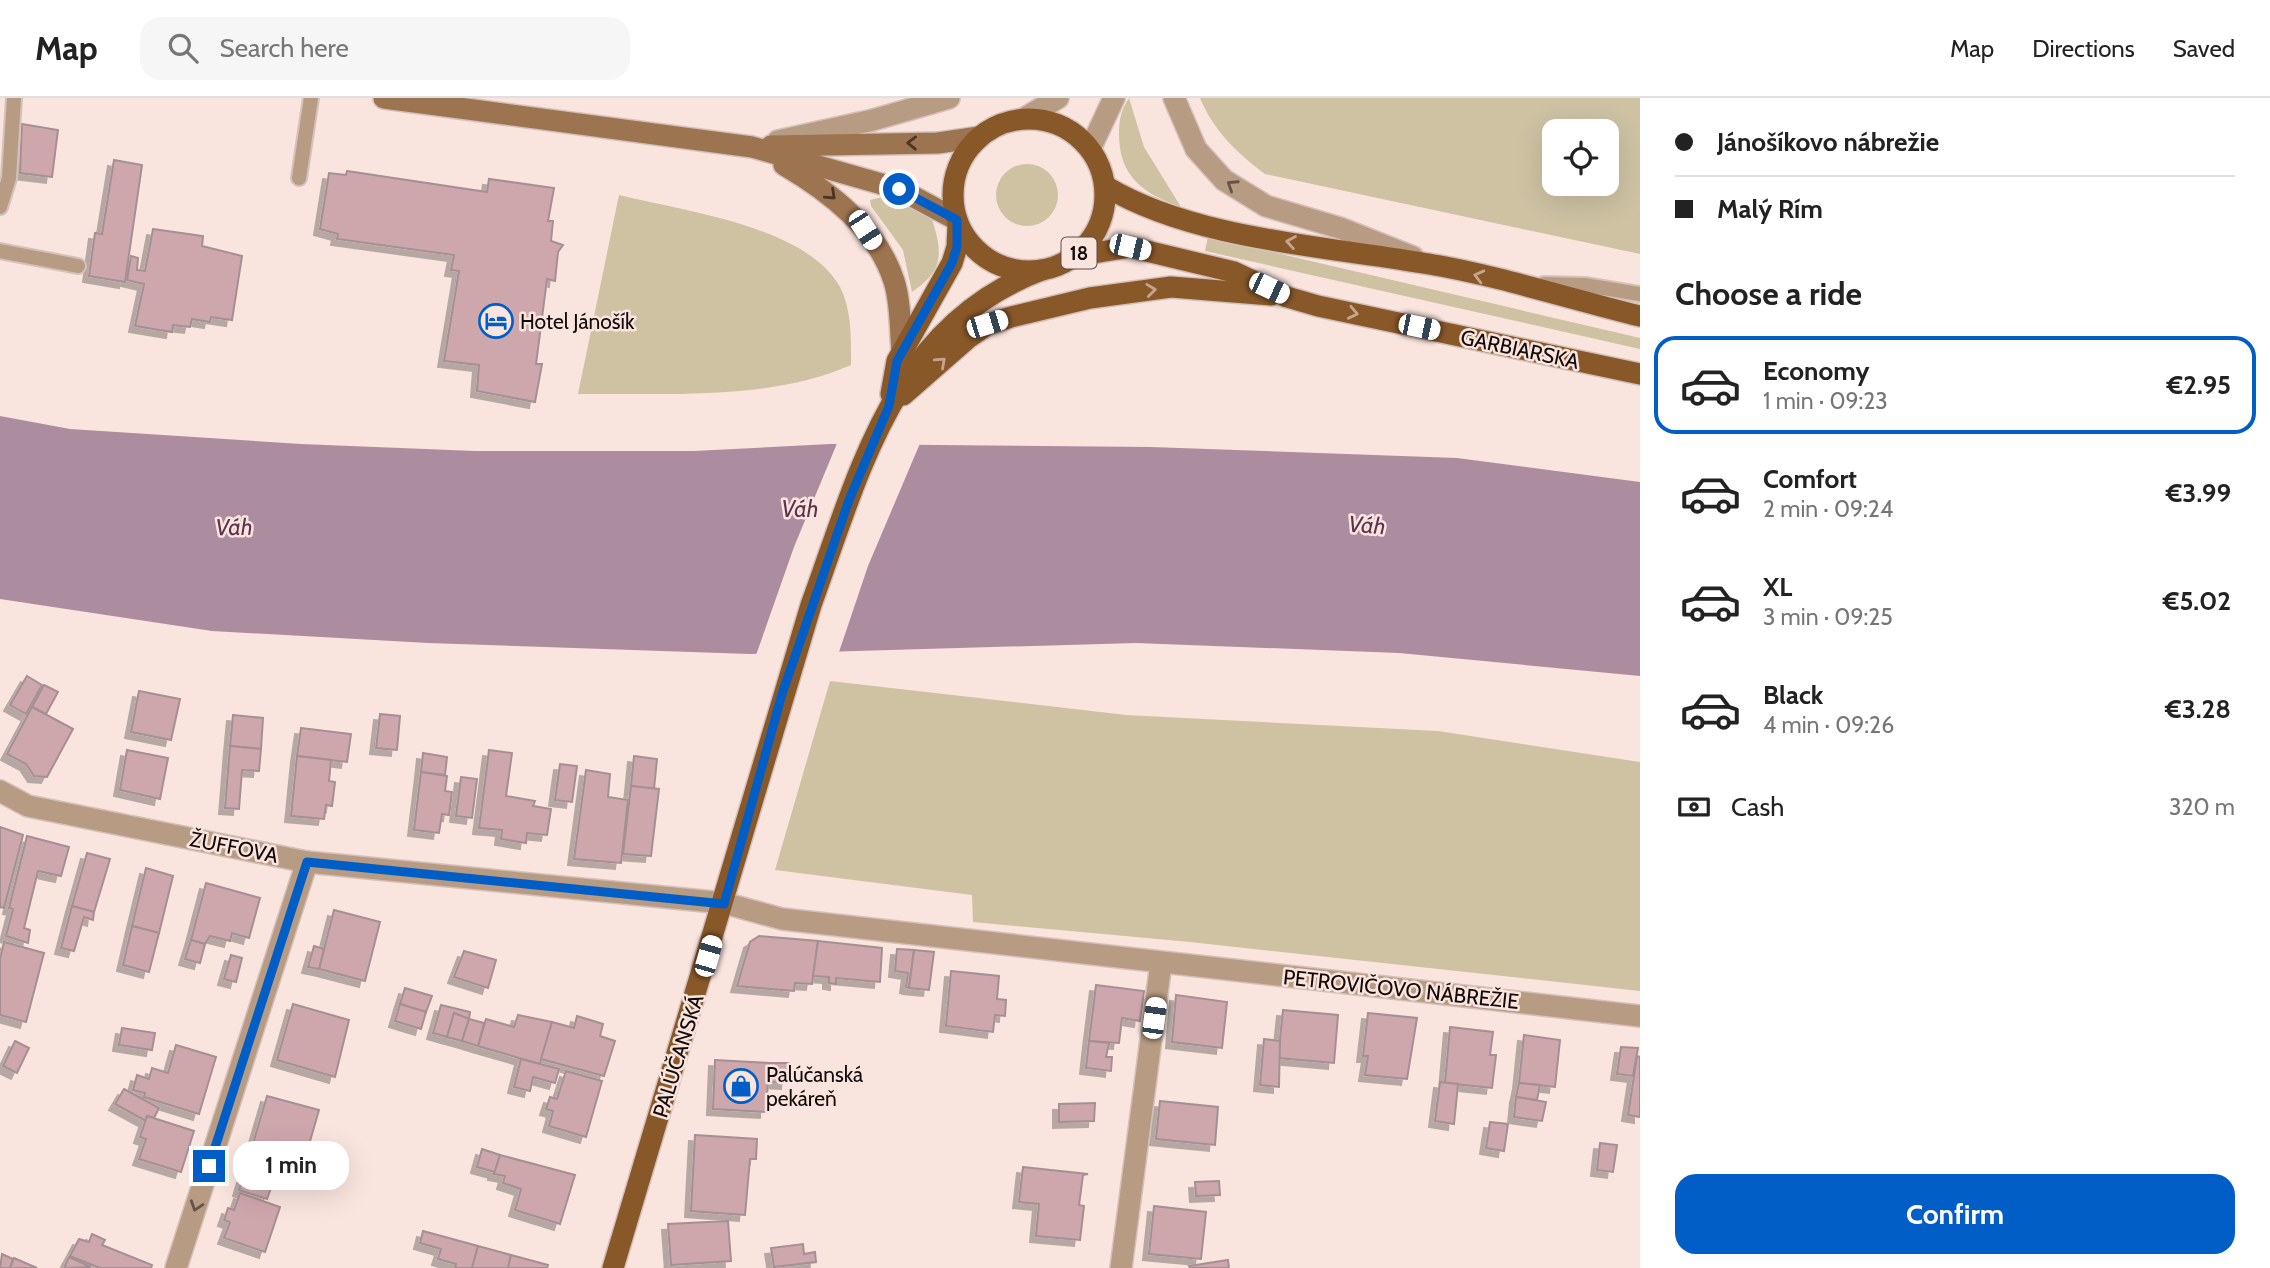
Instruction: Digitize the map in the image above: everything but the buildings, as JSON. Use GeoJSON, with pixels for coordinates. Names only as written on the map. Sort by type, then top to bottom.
{"type":"FeatureCollection","features":[{"type":"Feature","properties":{"kind":"main road"},"geometry":{"type":"LineString","coordinates":[[384,98],[418,100],[752,147],[899,189],[958,223]]}},
{"type":"Feature","properties":{"kind":"main road","name":"18"},"geometry":{"type":"LineString","coordinates":[[1025,118],[1045,120],[1067,128],[1090,149],[1101,166],[1105,186],[1104,211],[1100,226],[1076,256],[1042,271],[1010,270],[987,259],[970,244],[958,223],[954,206],[955,177],[967,150],[979,137],[1007,122],[1025,118]]}},
{"type":"Feature","properties":{"kind":"main road"},"geometry":{"type":"LineString","coordinates":[[752,147],[938,143],[979,137]]}},
{"type":"Feature","properties":{"kind":"main road"},"geometry":{"type":"LineString","coordinates":[[752,147],[825,189],[865,230],[895,282],[902,352]]}},
{"type":"Feature","properties":{"kind":"main road"},"geometry":{"type":"LineString","coordinates":[[1105,186],[1150,210],[1235,232],[1432,264],[1640,316]]}},
{"type":"Feature","properties":{"kind":"main road","name":"PALÚČANSKÁ"},"geometry":{"type":"LineString","coordinates":[[887,411],[897,361],[952,263],[957,247],[958,223]]}},
{"type":"Feature","properties":{"kind":"main road","name":"GARBIARSKA"},"geometry":{"type":"LineString","coordinates":[[1076,256],[1130,247],[1234,272],[1287,297],[1640,374]]}},
{"type":"Feature","properties":{"kind":"main road","name":"PALÚČANSKÁ"},"geometry":{"type":"LineString","coordinates":[[612,1268],[724,904],[782,694],[849,500],[887,411],[913,367],[960,317],[1010,282],[1042,271]]}},
{"type":"Feature","properties":{"kind":"main road"},"geometry":{"type":"LineString","coordinates":[[887,411],[967,339],[987,324],[1011,317],[1090,298],[1171,287],[1287,297]]}},
{"type":"Feature","properties":{"kind":"street"},"geometry":{"type":"LineString","coordinates":[[752,147],[873,120],[949,98]]}},
{"type":"Feature","properties":{"kind":"street"},"geometry":{"type":"LineString","coordinates":[[1025,118],[1058,98]]}},
{"type":"Feature","properties":{"kind":"street"},"geometry":{"type":"LineString","coordinates":[[1090,149],[1114,98]]}},
{"type":"Feature","properties":{"kind":"street"},"geometry":{"type":"LineString","coordinates":[[1174,98],[1196,149],[1224,180],[1266,205],[1340,228],[1432,264]]}},
{"type":"Feature","properties":{"kind":"street","name":"ŽUFFOVA"},"geometry":{"type":"LineString","coordinates":[[0,791],[28,806],[307,862],[724,904]]}},
{"type":"Feature","properties":{"kind":"street"},"geometry":{"type":"LineString","coordinates":[[176,1268],[307,862]]}},
{"type":"Feature","properties":{"kind":"street","name":"PETROVIČOVO NÁBREŽIE"},"geometry":{"type":"LineString","coordinates":[[724,904],[782,919],[1640,1016]]}},
{"type":"Feature","properties":{"kind":"street"},"geometry":{"type":"LineString","coordinates":[[1121,1268],[1161,963]]}},
{"type":"Feature","properties":{"kind":"lane"},"geometry":{"type":"LineString","coordinates":[[0,207],[9,178],[14,98]]}},
{"type":"Feature","properties":{"kind":"lane"},"geometry":{"type":"LineString","coordinates":[[299,178],[311,98]]}},
{"type":"Feature","properties":{"kind":"lane"},"geometry":{"type":"LineString","coordinates":[[0,251],[78,266]]}},
{"type":"Feature","properties":{"kind":"lane"},"geometry":{"type":"LineString","coordinates":[[1507,283],[1585,285],[1640,294]]}},
{"type":"Feature","properties":{"kind":"shaded area"},"geometry":{"type":"Polygon","coordinates":[[[1129,98],[1144,147],[1181,207],[1145,190],[1136,182],[1123,162],[1119,124],[1129,98]]]}},
{"type":"Feature","properties":{"kind":"shaded area"},"geometry":{"type":"Polygon","coordinates":[[[1200,98],[1640,98],[1640,254],[1265,174],[1227,140],[1212,121],[1200,98]]]}},
{"type":"Feature","properties":{"kind":"shaded area"},"geometry":{"type":"Polygon","coordinates":[[[1021,164],[1033,164],[1049,173],[1056,183],[1056,207],[1049,217],[1033,226],[1021,226],[1010,221],[1001,212],[996,201],[996,189],[1001,178],[1010,169],[1021,164]]]}},
{"type":"Feature","properties":{"kind":"shaded area"},"geometry":{"type":"Polygon","coordinates":[[[619,195],[741,224],[800,249],[823,266],[844,296],[849,315],[851,365],[820,377],[752,390],[681,394],[578,394],[619,195]]]}},
{"type":"Feature","properties":{"kind":"shaded area"},"geometry":{"type":"Polygon","coordinates":[[[886,196],[931,216],[935,228],[939,249],[936,267],[923,284],[912,292],[903,250],[871,206],[870,200],[886,196]]]}},
{"type":"Feature","properties":{"kind":"shaded area"},"geometry":{"type":"Polygon","coordinates":[[[1208,237],[1640,338],[1640,349],[1205,251],[1208,237]]]}},
{"type":"Feature","properties":{"kind":"shaded area"},"geometry":{"type":"Polygon","coordinates":[[[830,681],[1126,715],[1438,731],[1640,762],[1640,991],[1190,942],[973,922],[972,895],[775,870],[830,681]]]}},
{"type":"Feature","properties":{"kind":"water","name":"Váh"},"geometry":{"type":"Polygon","coordinates":[[[0,416],[70,429],[301,444],[475,451],[694,451],[830,444],[1151,447],[1457,458],[1640,482],[1640,676],[1399,653],[1136,643],[750,654],[428,643],[212,631],[0,599],[0,416]]]}},
{"type":"Feature","properties":{"kind":"pier"},"geometry":{"type":"Polygon","coordinates":[[[838,441],[921,441],[868,566],[838,655],[755,658],[794,547],[838,441]]]}},
{"type":"Feature","properties":{"kind":"place","name":"Hotel Jánošík"},"geometry":{"type":"Point","coordinates":[496,321]}},
{"type":"Feature","properties":{"kind":"place","name":"Palúčanská pekáreň"},"geometry":{"type":"Point","coordinates":[741,1086]}},
{"type":"Feature","properties":{"kind":"route"},"geometry":{"type":"LineString","coordinates":[[209,1166],[307,862],[724,904],[782,694],[849,500],[889,406],[897,361],[952,263],[957,247],[957,220],[899,189]]}}]}
